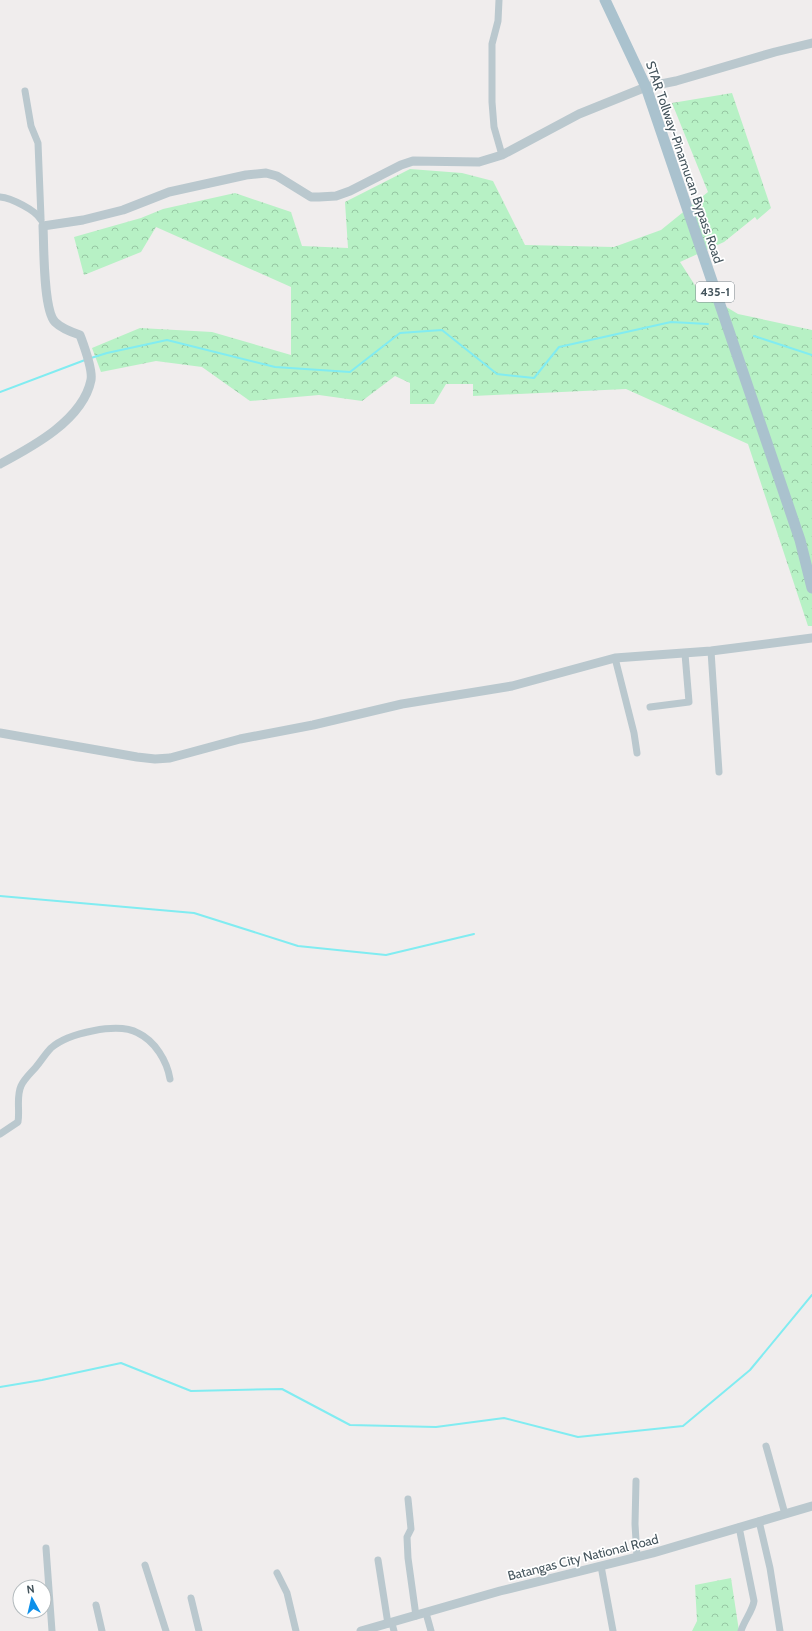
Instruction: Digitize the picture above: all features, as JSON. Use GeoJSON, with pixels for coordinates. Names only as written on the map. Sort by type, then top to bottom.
{"type":"FeatureCollection","features":[{"type":"Feature","properties":{"kind":"main road","name":"STAR Tollway-Pinamucan Bypass Road"},"geometry":{"type":"LineString","coordinates":[[605,0],[646,87],[800,540],[812,588]]}},
{"type":"Feature","properties":{"kind":"street"},"geometry":{"type":"LineString","coordinates":[[499,0],[498,21],[492,44],[492,95],[494,127],[502,155]]}},
{"type":"Feature","properties":{"kind":"street"},"geometry":{"type":"LineString","coordinates":[[0,197],[8,198],[20,204],[42,222],[90,218],[123,210],[169,192],[246,175],[266,173],[276,176],[311,197],[319,198],[336,196],[350,191],[401,165],[413,161],[478,162],[502,155],[579,114],[646,87],[676,81],[764,54],[812,43]]}},
{"type":"Feature","properties":{"kind":"street"},"geometry":{"type":"LineString","coordinates":[[0,464],[44,440],[73,413],[87,392],[91,379],[85,348],[80,335],[65,329],[54,321],[47,303],[38,143],[31,126],[25,91]]}},
{"type":"Feature","properties":{"kind":"street"},"geometry":{"type":"LineString","coordinates":[[0,733],[137,757],[155,759],[170,758],[233,741],[314,725],[402,704],[512,686],[615,658],[685,654],[812,638]]}},
{"type":"Feature","properties":{"kind":"street"},"geometry":{"type":"LineString","coordinates":[[711,651],[719,772]]}},
{"type":"Feature","properties":{"kind":"street"},"geometry":{"type":"LineString","coordinates":[[650,707],[689,702],[685,654]]}},
{"type":"Feature","properties":{"kind":"street"},"geometry":{"type":"LineString","coordinates":[[615,658],[634,733],[637,753]]}},
{"type":"Feature","properties":{"kind":"street"},"geometry":{"type":"LineString","coordinates":[[0,1134],[18,1122],[20,1111],[18,1094],[22,1084],[51,1048],[79,1034],[126,1028],[139,1033],[158,1050],[167,1065],[170,1079]]}},
{"type":"Feature","properties":{"kind":"street"},"geometry":{"type":"LineString","coordinates":[[766,1446],[784,1514]]}},
{"type":"Feature","properties":{"kind":"street"},"geometry":{"type":"LineString","coordinates":[[636,1481],[635,1524],[637,1557]]}},
{"type":"Feature","properties":{"kind":"street"},"geometry":{"type":"LineString","coordinates":[[408,1499],[411,1529],[407,1537],[416,1616]]}},
{"type":"Feature","properties":{"kind":"street","name":"Batangas City National Road"},"geometry":{"type":"LineString","coordinates":[[361,1631],[391,1626],[416,1616],[500,1591],[637,1557],[812,1506]]}},
{"type":"Feature","properties":{"kind":"street"},"geometry":{"type":"LineString","coordinates":[[759,1522],[770,1568],[780,1631]]}},
{"type":"Feature","properties":{"kind":"street"},"geometry":{"type":"LineString","coordinates":[[739,1527],[754,1602],[752,1610],[745,1620],[741,1631]]}},
{"type":"Feature","properties":{"kind":"street"},"geometry":{"type":"LineString","coordinates":[[46,1548],[52,1631]]}},
{"type":"Feature","properties":{"kind":"street"},"geometry":{"type":"LineString","coordinates":[[378,1560],[391,1626]]}},
{"type":"Feature","properties":{"kind":"street"},"geometry":{"type":"LineString","coordinates":[[145,1565],[166,1631]]}},
{"type":"Feature","properties":{"kind":"street"},"geometry":{"type":"LineString","coordinates":[[601,1566],[613,1631]]}},
{"type":"Feature","properties":{"kind":"street"},"geometry":{"type":"LineString","coordinates":[[277,1573],[286,1588],[296,1631]]}},
{"type":"Feature","properties":{"kind":"street"},"geometry":{"type":"LineString","coordinates":[[191,1598],[199,1631]]}},
{"type":"Feature","properties":{"kind":"street"},"geometry":{"type":"LineString","coordinates":[[96,1605],[102,1631]]}},
{"type":"Feature","properties":{"kind":"street"},"geometry":{"type":"LineString","coordinates":[[426,1613],[431,1631]]}},
{"type":"Feature","properties":{"kind":"green space"},"geometry":{"type":"Polygon","coordinates":[[[732,93],[771,208],[757,220],[755,217],[724,242],[680,262],[698,290],[738,314],[812,330],[812,626],[808,626],[748,444],[626,389],[473,396],[473,384],[446,384],[434,404],[410,404],[410,383],[395,376],[362,401],[319,395],[250,401],[202,367],[156,361],[101,372],[92,348],[140,328],[212,332],[291,355],[291,287],[156,227],[141,252],[84,275],[74,237],[141,218],[163,209],[235,193],[291,212],[302,246],[348,248],[345,202],[410,169],[462,173],[493,181],[525,245],[614,247],[661,230],[708,192],[672,103],[732,93]]]}},
{"type":"Feature","properties":{"kind":"green space"},"geometry":{"type":"Polygon","coordinates":[[[731,1578],[739,1631],[692,1631],[697,1621],[695,1585],[731,1578]]]}},
{"type":"Feature","properties":{"kind":"waterway"},"geometry":{"type":"LineString","coordinates":[[91,358],[167,340],[275,367],[350,372],[400,333],[442,330],[497,374],[534,378],[559,347],[671,322],[708,324]]}},
{"type":"Feature","properties":{"kind":"waterway"},"geometry":{"type":"LineString","coordinates":[[754,336],[812,355]]}},
{"type":"Feature","properties":{"kind":"waterway"},"geometry":{"type":"LineString","coordinates":[[0,392],[85,360]]}},
{"type":"Feature","properties":{"kind":"waterway"},"geometry":{"type":"LineString","coordinates":[[0,896],[194,913],[298,946],[386,955],[474,934]]}},
{"type":"Feature","properties":{"kind":"waterway"},"geometry":{"type":"LineString","coordinates":[[0,1387],[42,1380],[121,1363],[191,1391],[282,1389],[350,1425],[436,1427],[504,1418],[578,1437],[683,1426],[750,1370],[812,1295]]}}]}
